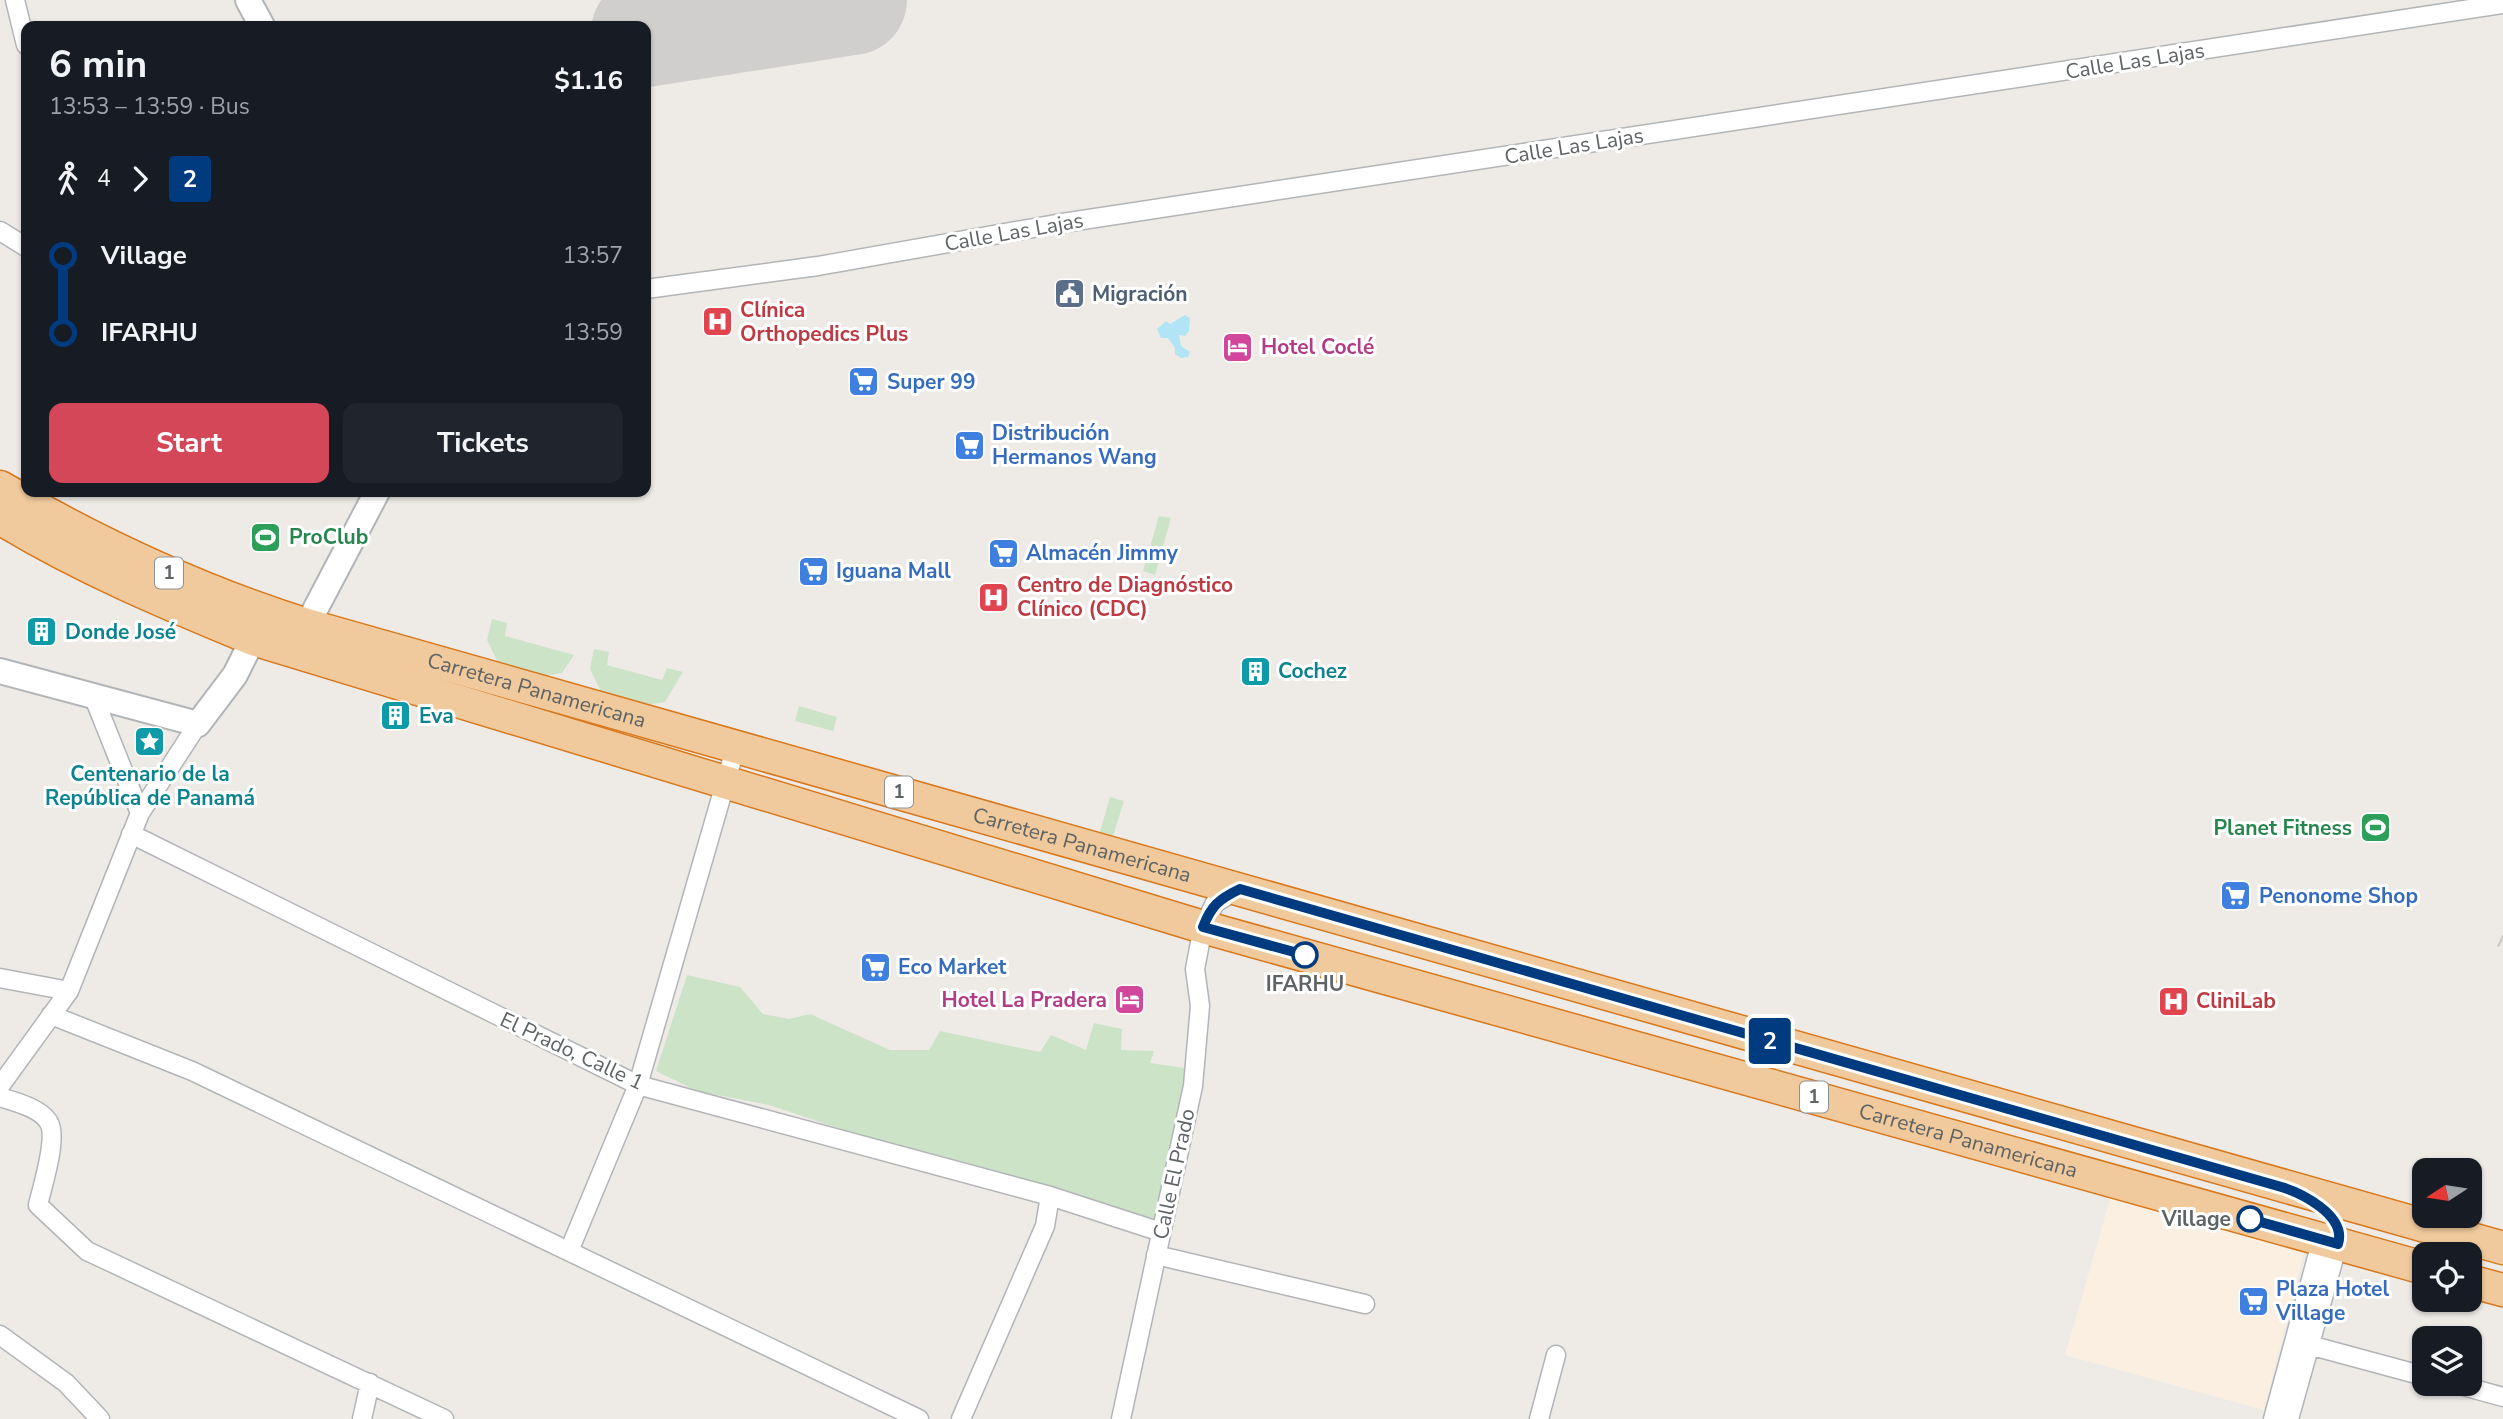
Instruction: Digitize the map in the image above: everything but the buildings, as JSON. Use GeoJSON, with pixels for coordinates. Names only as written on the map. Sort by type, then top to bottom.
{"type":"FeatureCollection","features":[{"type":"Feature","properties":{"kind":"highway","name":"Carretera Panamericana"},"geometry":{"type":"LineString","coordinates":[[0,487],[56,520],[146,563],[244,605],[307,625],[2304,1194],[2503,1248]]}},
{"type":"Feature","properties":{"kind":"highway","name":"Carretera Panamericana"},"geometry":{"type":"LineString","coordinates":[[0,518],[40,542],[134,589],[253,639],[727,780],[1203,927],[2332,1236],[2412,1264]]}},
{"type":"Feature","properties":{"kind":"highway"},"geometry":{"type":"LineString","coordinates":[[253,639],[263,627],[299,636],[347,635]]}},
{"type":"Feature","properties":{"kind":"highway","name":"1"},"geometry":{"type":"LineString","coordinates":[[470,703],[483,699],[497,700],[691,755],[716,754],[736,746]]}},
{"type":"Feature","properties":{"kind":"highway"},"geometry":{"type":"LineString","coordinates":[[2304,1194],[2332,1236],[2388,1217]]}},
{"type":"Feature","properties":{"kind":"highway"},"geometry":{"type":"LineString","coordinates":[[2482,1284],[2503,1290]]}},
{"type":"Feature","properties":{"kind":"street"},"geometry":{"type":"LineString","coordinates":[[15,0],[21,25]]}},
{"type":"Feature","properties":{"kind":"street"},"geometry":{"type":"LineString","coordinates":[[248,0],[259,21]]}},
{"type":"Feature","properties":{"kind":"street","name":"Calle Las Lajas"},"geometry":{"type":"LineString","coordinates":[[651,288],[818,266],[1056,224],[2503,4]]}},
{"type":"Feature","properties":{"kind":"street"},"geometry":{"type":"LineString","coordinates":[[0,231],[21,244]]}},
{"type":"Feature","properties":{"kind":"street"},"geometry":{"type":"LineString","coordinates":[[307,625],[374,497]]}},
{"type":"Feature","properties":{"kind":"street"},"geometry":{"type":"LineString","coordinates":[[0,1086],[69,991],[140,813],[198,724],[235,675],[253,639]]}},
{"type":"Feature","properties":{"kind":"street"},"geometry":{"type":"LineString","coordinates":[[235,675],[257,660],[285,648]]}},
{"type":"Feature","properties":{"kind":"street"},"geometry":{"type":"LineString","coordinates":[[0,671],[198,724]]}},
{"type":"Feature","properties":{"kind":"street"},"geometry":{"type":"LineString","coordinates":[[94,698],[140,813]]}},
{"type":"Feature","properties":{"kind":"street"},"geometry":{"type":"LineString","coordinates":[[569,1251],[638,1085],[736,746]]}},
{"type":"Feature","properties":{"kind":"street","name":"El Prado, Calle 1"},"geometry":{"type":"LineString","coordinates":[[131,834],[638,1085],[1050,1196],[1161,1232]]}},
{"type":"Feature","properties":{"kind":"street"},"geometry":{"type":"LineString","coordinates":[[1181,872],[1198,897],[1203,927]]}},
{"type":"Feature","properties":{"kind":"street"},"geometry":{"type":"LineString","coordinates":[[1203,927],[1214,903],[1240,889]]}},
{"type":"Feature","properties":{"kind":"street","name":"Calle El Prado"},"geometry":{"type":"LineString","coordinates":[[1121,1419],[1193,1086],[1200,1006],[1195,969],[1203,927]]}},
{"type":"Feature","properties":{"kind":"street"},"geometry":{"type":"LineString","coordinates":[[0,978],[69,991]]}},
{"type":"Feature","properties":{"kind":"street"},"geometry":{"type":"LineString","coordinates":[[51,1015],[192,1071],[919,1419]]}},
{"type":"Feature","properties":{"kind":"street"},"geometry":{"type":"LineString","coordinates":[[0,1097],[29,1107],[48,1119],[53,1133],[38,1205],[86,1251],[444,1419]]}},
{"type":"Feature","properties":{"kind":"street"},"geometry":{"type":"LineString","coordinates":[[961,1419],[1045,1226],[1050,1196]]}},
{"type":"Feature","properties":{"kind":"street"},"geometry":{"type":"LineString","coordinates":[[2273,1419],[2302,1343],[2332,1236]]}},
{"type":"Feature","properties":{"kind":"street"},"geometry":{"type":"LineString","coordinates":[[1156,1255],[1365,1304]]}},
{"type":"Feature","properties":{"kind":"street"},"geometry":{"type":"LineString","coordinates":[[0,1335],[66,1383],[100,1419]]}},
{"type":"Feature","properties":{"kind":"street"},"geometry":{"type":"LineString","coordinates":[[2302,1343],[2412,1373]]}},
{"type":"Feature","properties":{"kind":"street"},"geometry":{"type":"LineString","coordinates":[[2289,1419],[2302,1343]]}},
{"type":"Feature","properties":{"kind":"street"},"geometry":{"type":"LineString","coordinates":[[1539,1419],[1556,1355]]}},
{"type":"Feature","properties":{"kind":"street"},"geometry":{"type":"LineString","coordinates":[[362,1419],[370,1383]]}},
{"type":"Feature","properties":{"kind":"street"},"geometry":{"type":"LineString","coordinates":[[2482,1391],[2503,1397]]}},
{"type":"Feature","properties":{"kind":"shaded area"},"geometry":{"type":"Polygon","coordinates":[[[2112,1193],[2306,1245],[2264,1410],[2065,1355],[2112,1193]]]}},
{"type":"Feature","properties":{"kind":"green space"},"geometry":{"type":"Polygon","coordinates":[[[1159,516],[1171,518],[1155,575],[1143,571],[1159,516]]]}},
{"type":"Feature","properties":{"kind":"green space"},"geometry":{"type":"Polygon","coordinates":[[[492,619],[507,623],[505,636],[574,655],[562,673],[537,677],[501,669],[487,640],[492,619]]]}},
{"type":"Feature","properties":{"kind":"green space"},"geometry":{"type":"Polygon","coordinates":[[[594,649],[609,652],[607,665],[662,680],[667,668],[683,672],[665,702],[640,706],[604,698],[590,669],[594,649]]]}},
{"type":"Feature","properties":{"kind":"green space"},"geometry":{"type":"Polygon","coordinates":[[[799,706],[837,717],[833,731],[795,721],[799,706]]]}},
{"type":"Feature","properties":{"kind":"green space"},"geometry":{"type":"Polygon","coordinates":[[[1110,797],[1124,801],[1113,836],[1100,832],[1110,797]]]}},
{"type":"Feature","properties":{"kind":"green space"},"geometry":{"type":"Polygon","coordinates":[[[687,975],[740,987],[763,1014],[789,1019],[810,1014],[890,1050],[929,1050],[940,1031],[1040,1052],[1051,1035],[1086,1050],[1094,1023],[1122,1029],[1121,1050],[1154,1051],[1150,1063],[1192,1069],[1162,1221],[862,1136],[769,1105],[697,1091],[656,1071],[687,975]]]}},
{"type":"Feature","properties":{"kind":"water"},"geometry":{"type":"Polygon","coordinates":[[[1185,315],[1190,318],[1189,331],[1185,336],[1179,335],[1181,346],[1190,352],[1188,357],[1181,358],[1175,354],[1175,348],[1168,338],[1161,338],[1157,329],[1166,321],[1170,324],[1185,315]]]}},
{"type":"Feature","properties":{"kind":"runway"},"geometry":{"type":"LineString","coordinates":[[651,31],[852,0]]}},
{"type":"Feature","properties":{"kind":"bus line","name":"2"},"geometry":{"type":"LineString","coordinates":[[1305,955],[1203,927],[1214,903],[1240,889],[2304,1194],[2338,1226],[2340,1237],[2338,1244],[2250,1219]]}},
{"type":"Feature","properties":{"kind":"place","name":"Migración"},"geometry":{"type":"Point","coordinates":[1069,294]}},
{"type":"Feature","properties":{"kind":"place","name":"Clínica Orthopedics Plus"},"geometry":{"type":"Point","coordinates":[717,322]}},
{"type":"Feature","properties":{"kind":"place","name":"Hotel Coclé"},"geometry":{"type":"Point","coordinates":[1238,347]}},
{"type":"Feature","properties":{"kind":"place","name":"Super 99"},"geometry":{"type":"Point","coordinates":[864,382]}},
{"type":"Feature","properties":{"kind":"place","name":"Distribución Hermanos Wang"},"geometry":{"type":"Point","coordinates":[969,445]}},
{"type":"Feature","properties":{"kind":"place","name":"ProClub"},"geometry":{"type":"Point","coordinates":[266,537]}},
{"type":"Feature","properties":{"kind":"place","name":"Almacén Jimmy"},"geometry":{"type":"Point","coordinates":[1003,553]}},
{"type":"Feature","properties":{"kind":"place","name":"Iguana Mall"},"geometry":{"type":"Point","coordinates":[813,571]}},
{"type":"Feature","properties":{"kind":"place","name":"Centro de Diagnóstico Clínico (CDC)"},"geometry":{"type":"Point","coordinates":[994,597]}},
{"type":"Feature","properties":{"kind":"place","name":"Donde José"},"geometry":{"type":"Point","coordinates":[42,632]}},
{"type":"Feature","properties":{"kind":"place","name":"Cochez"},"geometry":{"type":"Point","coordinates":[1255,671]}},
{"type":"Feature","properties":{"kind":"place","name":"Eva"},"geometry":{"type":"Point","coordinates":[396,716]}},
{"type":"Feature","properties":{"kind":"place","name":"Centenario de la República de Panamá"},"geometry":{"type":"Point","coordinates":[150,742]}},
{"type":"Feature","properties":{"kind":"place","name":"Planet Fitness"},"geometry":{"type":"Point","coordinates":[2375,828]}},
{"type":"Feature","properties":{"kind":"place","name":"Penonome Shop"},"geometry":{"type":"Point","coordinates":[2236,896]}},
{"type":"Feature","properties":{"kind":"place","name":"IFARHU"},"geometry":{"type":"Point","coordinates":[1305,955]}},
{"type":"Feature","properties":{"kind":"place","name":"Eco Market"},"geometry":{"type":"Point","coordinates":[875,967]}},
{"type":"Feature","properties":{"kind":"place","name":"Hotel La Pradera"},"geometry":{"type":"Point","coordinates":[1130,1000]}},
{"type":"Feature","properties":{"kind":"place","name":"CliniLab"},"geometry":{"type":"Point","coordinates":[2173,1001]}},
{"type":"Feature","properties":{"kind":"place","name":"Village"},"geometry":{"type":"Point","coordinates":[2250,1219]}},
{"type":"Feature","properties":{"kind":"place","name":"Plaza Hotel Village"},"geometry":{"type":"Point","coordinates":[2253,1301]}}]}
